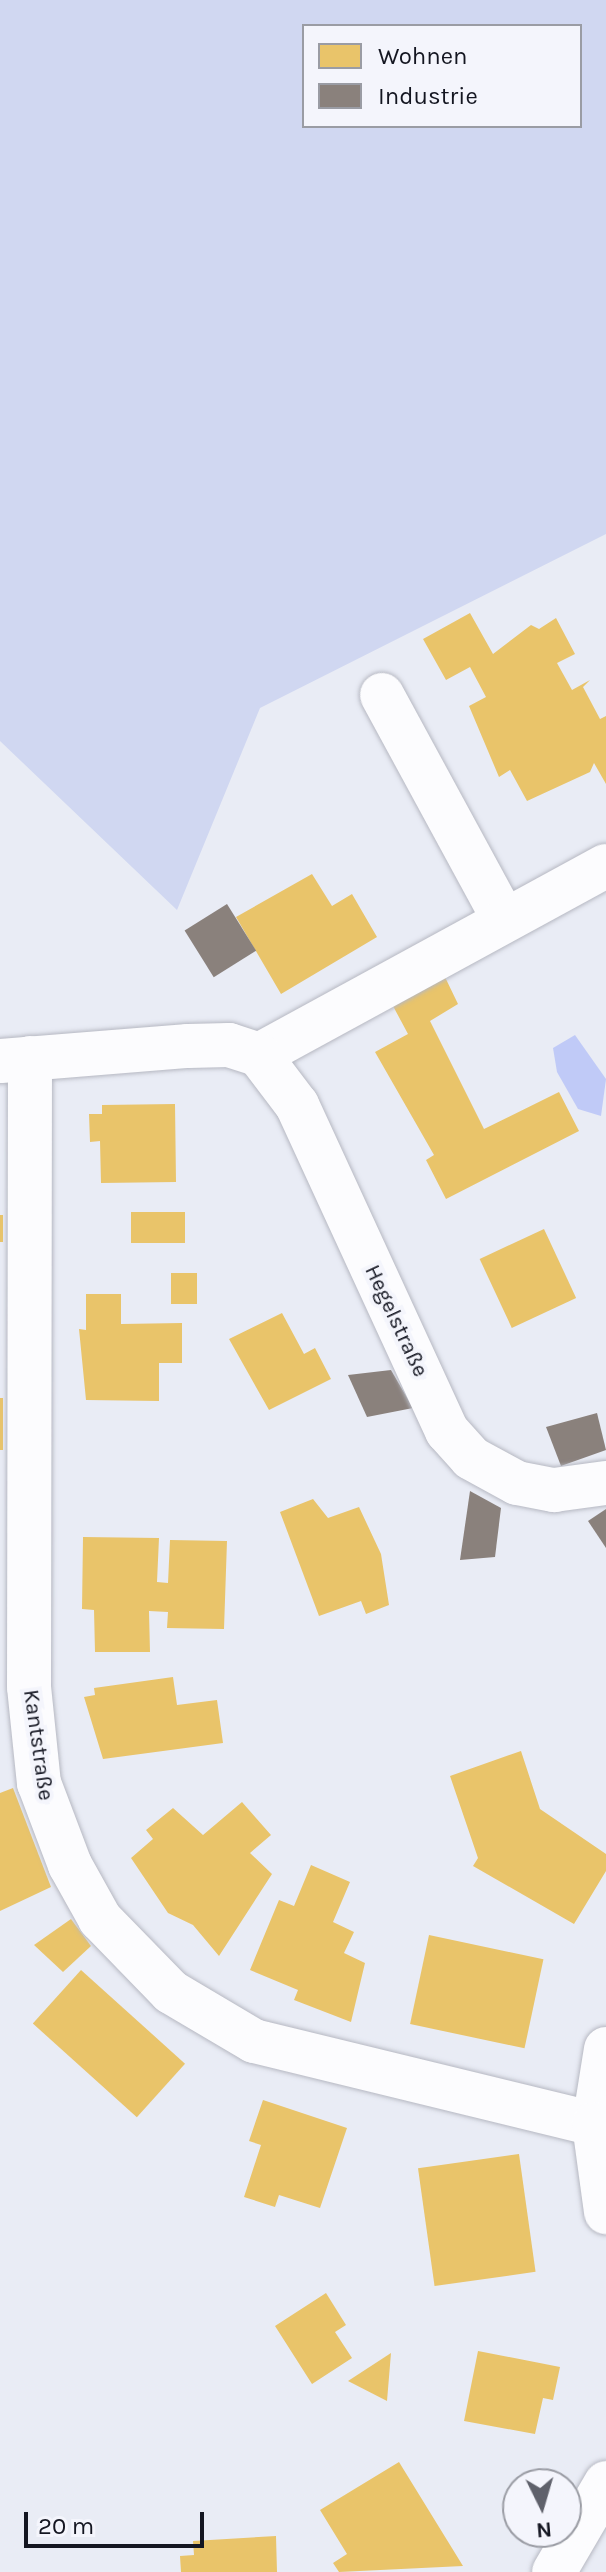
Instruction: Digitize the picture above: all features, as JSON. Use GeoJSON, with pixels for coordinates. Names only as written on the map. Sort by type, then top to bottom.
{"type":"FeatureCollection","features":[{"type":"Feature","properties":{"kind":"street"},"geometry":{"type":"LineString","coordinates":[[382,695],[504,920]]}},
{"type":"Feature","properties":{"kind":"street"},"geometry":{"type":"LineString","coordinates":[[15,1059],[229,1045],[259,1055],[606,866]]}},
{"type":"Feature","properties":{"kind":"street","name":"Hegelstraße"},"geometry":{"type":"LineString","coordinates":[[259,1055],[297,1105],[447,1431],[471,1458],[517,1483],[554,1490],[606,1483]]}},
{"type":"Feature","properties":{"kind":"street","name":"Kantstraße"},"geometry":{"type":"LineString","coordinates":[[15,1059],[29,1687],[39,1783],[70,1865],[100,1919],[171,1992],[254,2041],[594,2124]]}},
{"type":"Feature","properties":{"kind":"street"},"geometry":{"type":"LineString","coordinates":[[606,2049],[594,2124],[606,2212]]}},
{"type":"Feature","properties":{"kind":"street"},"geometry":{"type":"LineString","coordinates":[[554,2572],[606,2483]]}},
{"type":"Feature","properties":{"kind":"shaded area"},"geometry":{"type":"Polygon","coordinates":[[[0,0],[606,0],[606,534],[260,708],[177,910],[0,741],[0,0]]]}},
{"type":"Feature","properties":{"kind":"water"},"geometry":{"type":"Polygon","coordinates":[[[575,1035],[606,1079],[601,1116],[578,1109],[557,1072],[553,1048],[575,1035]]]}},
{"type":"Feature","properties":{"kind":"building: Wohnen"},"geometry":{"type":"Polygon","coordinates":[[[470,613],[493,654],[531,625],[539,629],[556,618],[575,654],[557,663],[572,690],[590,680],[583,687],[600,719],[606,716],[606,784],[594,763],[590,772],[527,801],[510,770],[499,777],[469,706],[486,697],[470,667],[446,680],[423,639],[470,613]]]}},
{"type":"Feature","properties":{"kind":"building: Wohnen"},"geometry":{"type":"Polygon","coordinates":[[[312,874],[332,906],[352,894],[377,937],[281,994],[236,917],[312,874]]]}},
{"type":"Feature","properties":{"kind":"building: Wohnen"},"geometry":{"type":"Polygon","coordinates":[[[444,975],[458,1004],[430,1021],[484,1129],[559,1092],[579,1131],[446,1199],[426,1160],[434,1155],[375,1052],[408,1034],[393,1006],[444,975]]]}},
{"type":"Feature","properties":{"kind":"building: Wohnen"},"geometry":{"type":"Polygon","coordinates":[[[175,1104],[176,1182],[101,1183],[100,1141],[90,1142],[89,1114],[102,1114],[102,1105],[175,1104]]]}},
{"type":"Feature","properties":{"kind":"building: Wohnen"},"geometry":{"type":"Polygon","coordinates":[[[131,1212],[185,1212],[185,1243],[131,1243],[131,1212]]]}},
{"type":"Feature","properties":{"kind":"building: Wohnen"},"geometry":{"type":"Polygon","coordinates":[[[0,1215],[3,1215],[3,1242],[0,1242],[0,1215]]]}},
{"type":"Feature","properties":{"kind":"building: Wohnen"},"geometry":{"type":"Polygon","coordinates":[[[544,1229],[576,1298],[512,1328],[480,1259],[544,1229]]]}},
{"type":"Feature","properties":{"kind":"building: Wohnen"},"geometry":{"type":"Polygon","coordinates":[[[171,1273],[197,1273],[197,1304],[171,1304],[171,1273]]]}},
{"type":"Feature","properties":{"kind":"building: Wohnen"},"geometry":{"type":"Polygon","coordinates":[[[86,1294],[121,1294],[121,1324],[182,1323],[182,1363],[159,1363],[159,1401],[86,1400],[79,1329],[86,1330],[86,1294]]]}},
{"type":"Feature","properties":{"kind":"building: Wohnen"},"geometry":{"type":"Polygon","coordinates":[[[282,1313],[304,1354],[315,1348],[331,1379],[269,1410],[229,1339],[282,1313]]]}},
{"type":"Feature","properties":{"kind":"building: Wohnen"},"geometry":{"type":"Polygon","coordinates":[[[0,1398],[3,1398],[3,1450],[0,1450],[0,1398]]]}},
{"type":"Feature","properties":{"kind":"building: Wohnen"},"geometry":{"type":"Polygon","coordinates":[[[313,1499],[328,1518],[359,1507],[381,1554],[389,1605],[366,1614],[361,1601],[319,1616],[280,1512],[313,1499]]]}},
{"type":"Feature","properties":{"kind":"building: Wohnen"},"geometry":{"type":"Polygon","coordinates":[[[83,1537],[159,1538],[157,1582],[168,1583],[170,1540],[227,1541],[224,1629],[167,1628],[168,1612],[149,1611],[150,1652],[95,1652],[94,1610],[82,1609],[83,1537]]]}},
{"type":"Feature","properties":{"kind":"building: Wohnen"},"geometry":{"type":"Polygon","coordinates":[[[173,1677],[177,1705],[217,1700],[223,1743],[103,1759],[84,1697],[95,1695],[94,1688],[173,1677]]]}},
{"type":"Feature","properties":{"kind":"building: Wohnen"},"geometry":{"type":"Polygon","coordinates":[[[521,1751],[540,1809],[606,1854],[606,1871],[574,1924],[473,1866],[478,1858],[450,1776],[521,1751]]]}},
{"type":"Feature","properties":{"kind":"building: Wohnen"},"geometry":{"type":"Polygon","coordinates":[[[13,1788],[51,1887],[0,1911],[0,1793],[13,1788]]]}},
{"type":"Feature","properties":{"kind":"building: Wohnen"},"geometry":{"type":"Polygon","coordinates":[[[242,1802],[271,1835],[250,1853],[272,1874],[219,1956],[193,1925],[168,1913],[131,1858],[153,1839],[146,1830],[173,1808],[203,1835],[242,1802]]]}},
{"type":"Feature","properties":{"kind":"building: Wohnen"},"geometry":{"type":"Polygon","coordinates":[[[311,1865],[350,1882],[333,1922],[354,1932],[344,1953],[365,1963],[351,2022],[294,2000],[298,1990],[250,1970],[279,1900],[294,1906],[311,1865]]]}},
{"type":"Feature","properties":{"kind":"building: Wohnen"},"geometry":{"type":"Polygon","coordinates":[[[71,1919],[91,1946],[63,1972],[34,1945],[71,1919]]]}},
{"type":"Feature","properties":{"kind":"building: Wohnen"},"geometry":{"type":"Polygon","coordinates":[[[429,1935],[543,1959],[525,2048],[410,2024],[429,1935]]]}},
{"type":"Feature","properties":{"kind":"building: Wohnen"},"geometry":{"type":"Polygon","coordinates":[[[81,1970],[185,2064],[137,2117],[33,2024],[81,1970]]]}},
{"type":"Feature","properties":{"kind":"building: Wohnen"},"geometry":{"type":"Polygon","coordinates":[[[263,2100],[347,2128],[320,2208],[279,2195],[275,2207],[244,2197],[261,2145],[249,2141],[263,2100]]]}},
{"type":"Feature","properties":{"kind":"building: Wohnen"},"geometry":{"type":"Polygon","coordinates":[[[519,2154],[536,2272],[435,2286],[418,2168],[519,2154]]]}},
{"type":"Feature","properties":{"kind":"building: Wohnen"},"geometry":{"type":"Polygon","coordinates":[[[326,2293],[346,2325],[335,2332],[352,2358],[312,2384],[275,2326],[326,2293]]]}},
{"type":"Feature","properties":{"kind":"building: Wohnen"},"geometry":{"type":"Polygon","coordinates":[[[478,2351],[560,2367],[553,2400],[543,2398],[535,2434],[464,2421],[478,2351]]]}},
{"type":"Feature","properties":{"kind":"building: Wohnen"},"geometry":{"type":"Polygon","coordinates":[[[391,2353],[387,2401],[348,2381],[391,2353]]]}},
{"type":"Feature","properties":{"kind":"building: Wohnen"},"geometry":{"type":"Polygon","coordinates":[[[399,2462],[463,2566],[339,2572],[333,2563],[347,2554],[320,2510],[399,2462]]]}},
{"type":"Feature","properties":{"kind":"building: Wohnen"},"geometry":{"type":"Polygon","coordinates":[[[276,2536],[277,2572],[181,2572],[180,2556],[194,2555],[193,2541],[276,2536]]]}},
{"type":"Feature","properties":{"kind":"building: Industrie"},"geometry":{"type":"Polygon","coordinates":[[[227,904],[256,951],[214,977],[185,930],[227,904]]]}},
{"type":"Feature","properties":{"kind":"building: Industrie"},"geometry":{"type":"Polygon","coordinates":[[[391,1370],[413,1408],[367,1417],[348,1375],[391,1370]]]}},
{"type":"Feature","properties":{"kind":"building: Industrie"},"geometry":{"type":"Polygon","coordinates":[[[597,1413],[606,1450],[561,1466],[546,1427],[597,1413]]]}},
{"type":"Feature","properties":{"kind":"building: Industrie"},"geometry":{"type":"Polygon","coordinates":[[[470,1491],[501,1508],[495,1557],[460,1560],[470,1491]]]}},
{"type":"Feature","properties":{"kind":"building: Industrie"},"geometry":{"type":"Polygon","coordinates":[[[606,1509],[606,1548],[588,1521],[606,1509]]]}}]}
